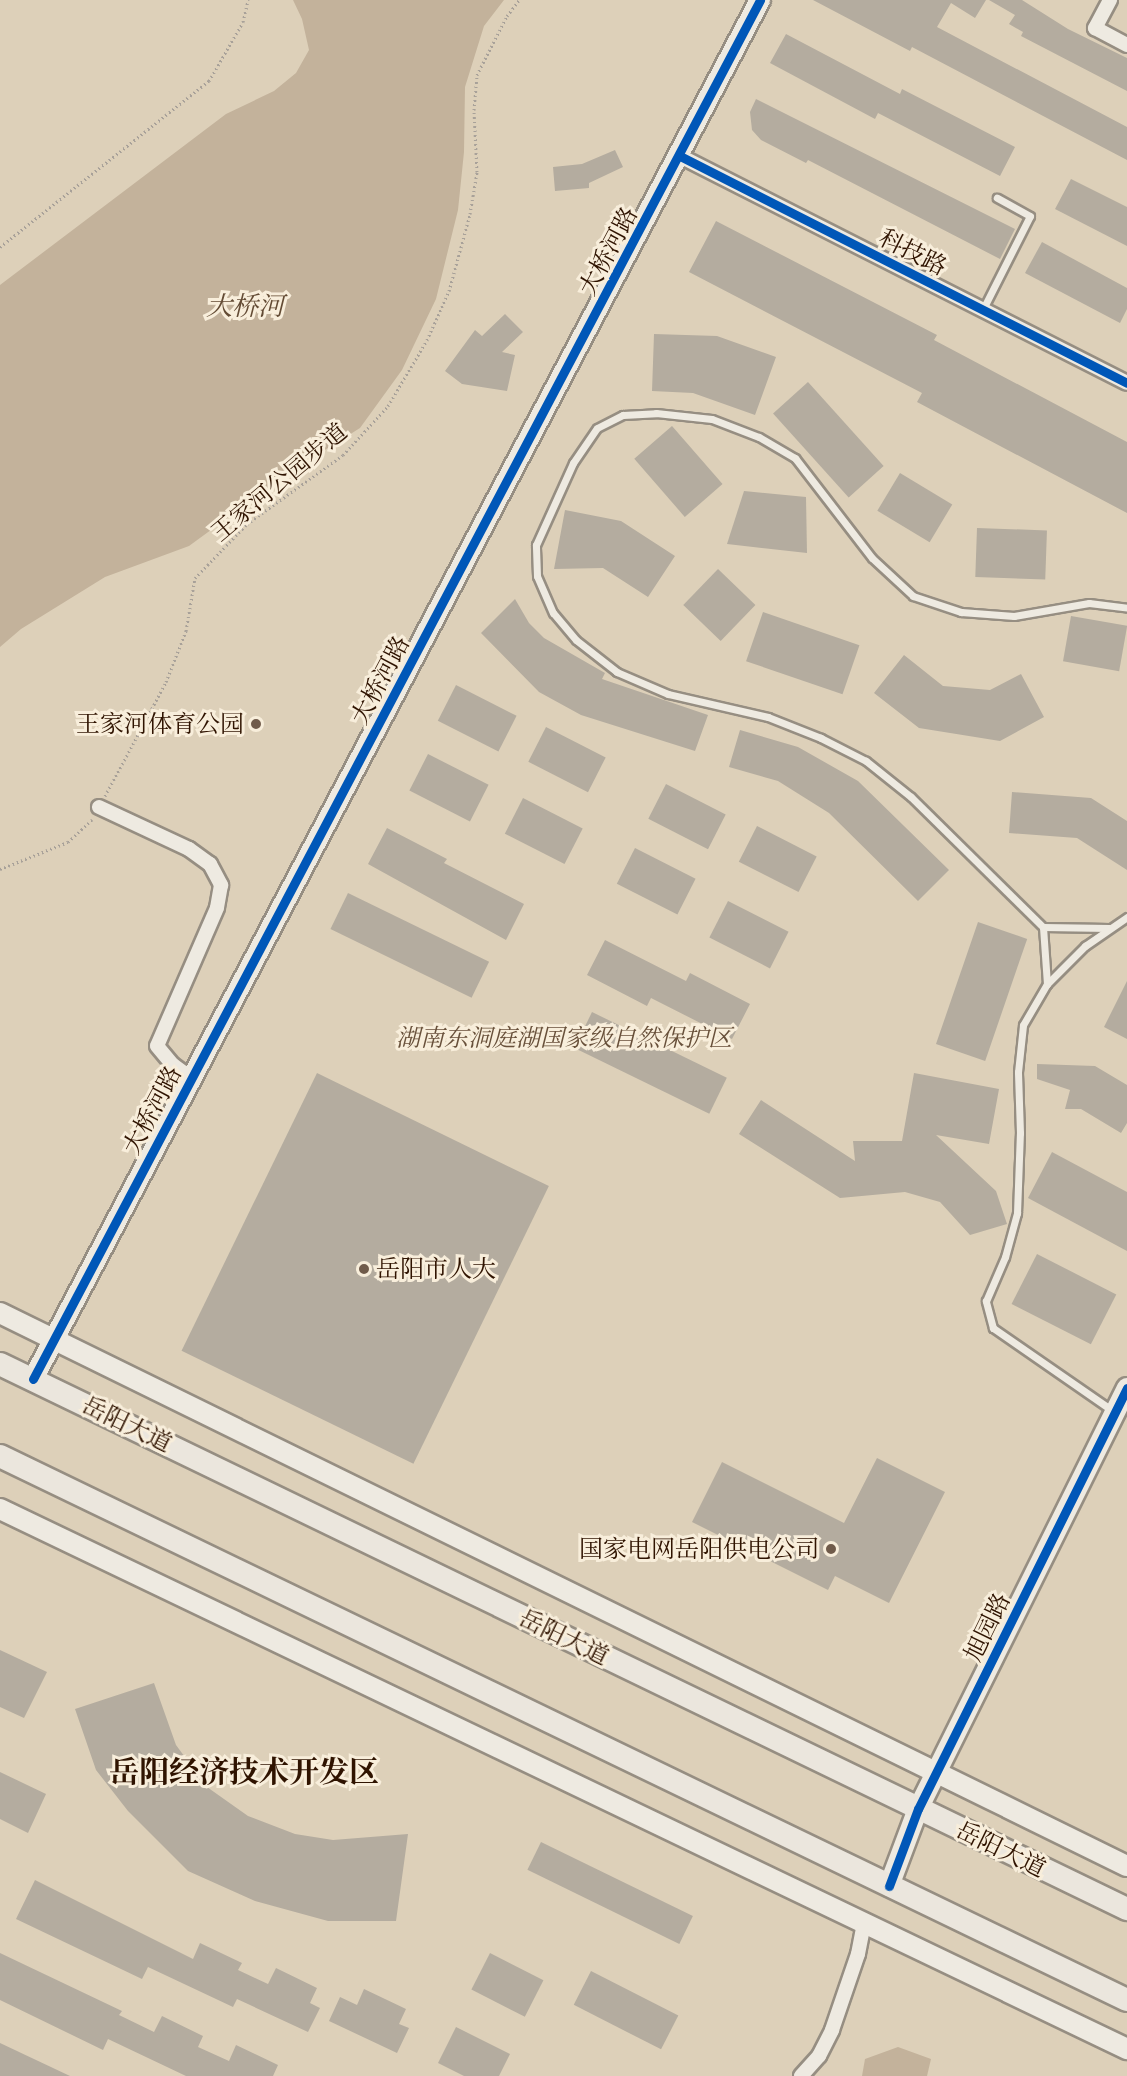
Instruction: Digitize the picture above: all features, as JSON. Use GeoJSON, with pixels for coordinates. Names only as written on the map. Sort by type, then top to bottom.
{"type":"FeatureCollection","features":[{"type":"Feature","properties":{"kind":"main road","name":"大桥河路"},"geometry":{"type":"LineString","coordinates":[[33,1379],[680,156],[760,0]]}},
{"type":"Feature","properties":{"kind":"main road"},"geometry":{"type":"LineString","coordinates":[[0,1312],[54,1336],[936,1775],[1127,1866]]}},
{"type":"Feature","properties":{"kind":"main road","name":"岳阳大道"},"geometry":{"type":"LineString","coordinates":[[0,1364],[1127,1909]]}},
{"type":"Feature","properties":{"kind":"main road","name":"旭园路"},"geometry":{"type":"LineString","coordinates":[[889,1886],[918,1809],[1121,1415],[1127,1389]]}},
{"type":"Feature","properties":{"kind":"main road"},"geometry":{"type":"LineString","coordinates":[[0,1456],[1127,2000]]}},
{"type":"Feature","properties":{"kind":"main road"},"geometry":{"type":"LineString","coordinates":[[0,1509],[1127,2049]]}},
{"type":"Feature","properties":{"kind":"street"},"geometry":{"type":"LineString","coordinates":[[1110,0],[1095,28],[1127,45]]}},
{"type":"Feature","properties":{"kind":"street","name":"科技路"},"geometry":{"type":"LineString","coordinates":[[680,156],[1127,383]]}},
{"type":"Feature","properties":{"kind":"street"},"geometry":{"type":"LineString","coordinates":[[99,807],[189,849],[210,864],[221,885],[217,908],[157,1046],[173,1065],[191,1078]]}},
{"type":"Feature","properties":{"kind":"street"},"geometry":{"type":"LineString","coordinates":[[801,2076],[819,2056],[832,2030],[858,1954],[864,1923]]}},
{"type":"Feature","properties":{"kind":"lane"},"geometry":{"type":"LineString","coordinates":[[982,309],[1030,216],[997,198]]}},
{"type":"Feature","properties":{"kind":"lane"},"geometry":{"type":"LineString","coordinates":[[1047,984],[1042,927],[910,797],[866,761],[768,717],[668,694],[617,672],[576,640],[553,613],[537,576],[536,546],[573,463],[597,428],[623,415],[656,413],[712,419],[759,437],[795,458],[872,558],[913,596],[961,612],[1014,616],[1089,603],[1127,608]]}},
{"type":"Feature","properties":{"kind":"lane"},"geometry":{"type":"LineString","coordinates":[[1121,1415],[993,1328],[986,1301],[1005,1257],[1017,1213],[1020,1133],[1018,1072],[1023,1025],[1047,984],[1085,946],[1127,918]]}},
{"type":"Feature","properties":{"kind":"lane"},"geometry":{"type":"LineString","coordinates":[[1042,927],[1110,928]]}},
{"type":"Feature","properties":{"kind":"path"},"geometry":{"type":"LineString","coordinates":[[0,247],[209,81],[238,32],[248,0]]}},
{"type":"Feature","properties":{"kind":"green space","name":"湖南东洞庭湖国家级自然保护区"},"geometry":{"type":"Polygon","coordinates":[[[0,0],[1127,0],[1127,2076],[0,2076],[0,0]]]}},
{"type":"Feature","properties":{"kind":"water","name":"大桥河"},"geometry":{"type":"Polygon","coordinates":[[[293,0],[504,0],[484,26],[465,87],[464,152],[458,210],[436,299],[402,370],[360,428],[293,470],[189,546],[105,577],[21,629],[0,647],[0,285],[226,114],[274,91],[296,73],[309,50],[302,19],[293,0]]]}},
{"type":"Feature","properties":{"kind":"water"},"geometry":{"type":"Polygon","coordinates":[[[898,2047],[931,2059],[927,2076],[862,2076],[865,2059],[898,2047]]]}},
{"type":"Feature","properties":{"kind":"building"},"geometry":{"type":"Polygon","coordinates":[[[813,0],[986,0],[975,18],[951,3],[937,27],[1127,127],[1127,160],[912,47],[910,51],[813,0]]]}},
{"type":"Feature","properties":{"kind":"building"},"geometry":{"type":"Polygon","coordinates":[[[989,0],[1022,0],[1068,29],[1127,58],[1127,91],[1021,36],[1023,32],[1009,24],[1015,15],[989,0]]]}},
{"type":"Feature","properties":{"kind":"building"},"geometry":{"type":"Polygon","coordinates":[[[786,34],[900,94],[902,89],[1015,147],[1000,176],[878,113],[875,119],[770,63],[786,34]]]}},
{"type":"Feature","properties":{"kind":"building"},"geometry":{"type":"Polygon","coordinates":[[[756,99],[1015,229],[1000,259],[808,160],[806,163],[761,140],[752,130],[750,112],[756,99]]]}},
{"type":"Feature","properties":{"kind":"building"},"geometry":{"type":"Polygon","coordinates":[[[615,150],[623,167],[589,183],[589,188],[555,191],[553,167],[582,164],[615,150]]]}},
{"type":"Feature","properties":{"kind":"building"},"geometry":{"type":"Polygon","coordinates":[[[1071,179],[1127,207],[1127,246],[1055,209],[1071,179]]]}},
{"type":"Feature","properties":{"kind":"building"},"geometry":{"type":"Polygon","coordinates":[[[716,221],[937,335],[934,340],[1127,442],[1127,513],[917,402],[922,393],[689,272],[716,221]]]}},
{"type":"Feature","properties":{"kind":"building"},"geometry":{"type":"Polygon","coordinates":[[[1042,242],[1127,288],[1127,309],[1120,323],[1025,273],[1042,242]]]}},
{"type":"Feature","properties":{"kind":"building"},"geometry":{"type":"Polygon","coordinates":[[[505,314],[523,332],[502,352],[515,355],[507,391],[462,384],[445,371],[475,330],[482,336],[505,314]]]}},
{"type":"Feature","properties":{"kind":"building"},"geometry":{"type":"Polygon","coordinates":[[[654,334],[717,336],[776,357],[755,415],[693,393],[652,391],[654,334]]]}},
{"type":"Feature","properties":{"kind":"building"},"geometry":{"type":"Polygon","coordinates":[[[808,382],[884,466],[849,497],[773,413],[808,382]]]}},
{"type":"Feature","properties":{"kind":"building"},"geometry":{"type":"Polygon","coordinates":[[[672,426],[723,484],[685,517],[634,459],[672,426]]]}},
{"type":"Feature","properties":{"kind":"building"},"geometry":{"type":"Polygon","coordinates":[[[900,473],[952,504],[930,542],[877,511],[900,473]]]}},
{"type":"Feature","properties":{"kind":"building"},"geometry":{"type":"Polygon","coordinates":[[[744,491],[806,497],[807,553],[727,544],[744,491]]]}},
{"type":"Feature","properties":{"kind":"building"},"geometry":{"type":"Polygon","coordinates":[[[565,510],[621,521],[675,556],[648,597],[603,568],[554,569],[565,510]]]}},
{"type":"Feature","properties":{"kind":"building"},"geometry":{"type":"Polygon","coordinates":[[[977,528],[1047,530],[1045,579],[975,577],[977,528]]]}},
{"type":"Feature","properties":{"kind":"building"},"geometry":{"type":"Polygon","coordinates":[[[718,569],[755,605],[721,641],[683,605],[718,569]]]}},
{"type":"Feature","properties":{"kind":"building"},"geometry":{"type":"Polygon","coordinates":[[[515,599],[529,623],[544,638],[605,673],[602,679],[708,715],[695,751],[581,715],[539,692],[481,633],[515,599]]]}},
{"type":"Feature","properties":{"kind":"building"},"geometry":{"type":"Polygon","coordinates":[[[763,612],[859,645],[843,694],[746,661],[763,612]]]}},
{"type":"Feature","properties":{"kind":"building"},"geometry":{"type":"Polygon","coordinates":[[[1071,616],[1127,626],[1119,671],[1063,661],[1071,616]]]}},
{"type":"Feature","properties":{"kind":"building"},"geometry":{"type":"Polygon","coordinates":[[[904,655],[943,686],[990,690],[1021,674],[1044,717],[1000,741],[919,728],[874,693],[904,655]]]}},
{"type":"Feature","properties":{"kind":"building"},"geometry":{"type":"Polygon","coordinates":[[[456,685],[517,716],[498,752],[438,721],[456,685]]]}},
{"type":"Feature","properties":{"kind":"building"},"geometry":{"type":"Polygon","coordinates":[[[546,727],[606,757],[588,792],[528,762],[546,727]]]}},
{"type":"Feature","properties":{"kind":"building"},"geometry":{"type":"Polygon","coordinates":[[[740,730],[798,747],[858,781],[949,870],[918,901],[829,813],[778,781],[729,767],[740,730]]]}},
{"type":"Feature","properties":{"kind":"building"},"geometry":{"type":"Polygon","coordinates":[[[428,754],[489,785],[470,821],[409,791],[428,754]]]}},
{"type":"Feature","properties":{"kind":"building"},"geometry":{"type":"Polygon","coordinates":[[[666,784],[726,814],[708,849],[648,819],[666,784]]]}},
{"type":"Feature","properties":{"kind":"building"},"geometry":{"type":"Polygon","coordinates":[[[1012,792],[1091,798],[1127,821],[1127,870],[1077,838],[1009,833],[1012,792]]]}},
{"type":"Feature","properties":{"kind":"building"},"geometry":{"type":"Polygon","coordinates":[[[523,798],[583,828],[565,864],[505,834],[523,798]]]}},
{"type":"Feature","properties":{"kind":"building"},"geometry":{"type":"Polygon","coordinates":[[[757,826],[817,856],[799,892],[739,862],[757,826]]]}},
{"type":"Feature","properties":{"kind":"building"},"geometry":{"type":"Polygon","coordinates":[[[387,828],[447,859],[444,863],[524,904],[506,940],[368,864],[387,828]]]}},
{"type":"Feature","properties":{"kind":"building"},"geometry":{"type":"Polygon","coordinates":[[[635,848],[696,879],[677,915],[617,884],[635,848]]]}},
{"type":"Feature","properties":{"kind":"building"},"geometry":{"type":"Polygon","coordinates":[[[348,893],[489,962],[472,998],[330,929],[348,893]]]}},
{"type":"Feature","properties":{"kind":"building"},"geometry":{"type":"Polygon","coordinates":[[[728,901],[789,932],[770,968],[709,938],[728,901]]]}},
{"type":"Feature","properties":{"kind":"building"},"geometry":{"type":"Polygon","coordinates":[[[978,922],[1027,939],[985,1061],[936,1044],[978,922]]]}},
{"type":"Feature","properties":{"kind":"building"},"geometry":{"type":"Polygon","coordinates":[[[605,940],[686,981],[690,973],[750,1004],[732,1039],[651,998],[647,1006],[587,975],[605,940]]]}},
{"type":"Feature","properties":{"kind":"building"},"geometry":{"type":"Polygon","coordinates":[[[1127,981],[1127,1039],[1104,1027],[1127,981]]]}},
{"type":"Feature","properties":{"kind":"building"},"geometry":{"type":"Polygon","coordinates":[[[592,1012],[727,1078],[709,1114],[574,1048],[592,1012]]]}},
{"type":"Feature","properties":{"kind":"building"},"geometry":{"type":"Polygon","coordinates":[[[1037,1064],[1095,1066],[1127,1085],[1127,1123],[1121,1133],[1081,1109],[1065,1109],[1070,1090],[1037,1079],[1037,1064]]]}},
{"type":"Feature","properties":{"kind":"building","name":"岳阳市人大"},"geometry":{"type":"Polygon","coordinates":[[[317,1073],[549,1186],[413,1464],[182,1351],[317,1073]]]}},
{"type":"Feature","properties":{"kind":"building"},"geometry":{"type":"Polygon","coordinates":[[[914,1073],[999,1089],[989,1144],[936,1135],[996,1191],[1007,1224],[970,1235],[940,1202],[905,1192],[840,1198],[739,1134],[761,1100],[855,1161],[853,1141],[902,1141],[914,1073]]]}},
{"type":"Feature","properties":{"kind":"building"},"geometry":{"type":"Polygon","coordinates":[[[1052,1152],[1127,1192],[1127,1251],[1028,1198],[1052,1152]]]}},
{"type":"Feature","properties":{"kind":"building"},"geometry":{"type":"Polygon","coordinates":[[[1037,1254],[1116,1294],[1091,1344],[1012,1304],[1037,1254]]]}},
{"type":"Feature","properties":{"kind":"building","name":"国家电网岳阳供电公司"},"geometry":{"type":"Polygon","coordinates":[[[877,1458],[945,1492],[889,1603],[835,1576],[828,1590],[692,1522],[722,1462],[844,1523],[877,1458]]]}},
{"type":"Feature","properties":{"kind":"building"},"geometry":{"type":"Polygon","coordinates":[[[0,1650],[47,1672],[24,1718],[0,1707],[0,1650]]]}},
{"type":"Feature","properties":{"kind":"building"},"geometry":{"type":"Polygon","coordinates":[[[154,1683],[176,1745],[207,1787],[248,1816],[295,1834],[333,1840],[408,1834],[396,1921],[328,1921],[255,1901],[188,1871],[128,1811],[96,1770],[75,1709],[154,1683]]]}},
{"type":"Feature","properties":{"kind":"building"},"geometry":{"type":"Polygon","coordinates":[[[0,1772],[46,1794],[28,1833],[0,1819],[0,1772]]]}},
{"type":"Feature","properties":{"kind":"building"},"geometry":{"type":"Polygon","coordinates":[[[541,1842],[693,1916],[679,1944],[527,1870],[541,1842]]]}},
{"type":"Feature","properties":{"kind":"building"},"geometry":{"type":"Polygon","coordinates":[[[35,1880],[193,1959],[200,1943],[242,1963],[238,1970],[268,1984],[276,1968],[317,1988],[310,2003],[320,2008],[308,2032],[237,1999],[233,2007],[148,1967],[142,1979],[16,1919],[35,1880]]]}},
{"type":"Feature","properties":{"kind":"building"},"geometry":{"type":"Polygon","coordinates":[[[0,1953],[122,2011],[119,2015],[154,2032],[162,2016],[203,2036],[198,2047],[229,2061],[236,2045],[278,2065],[273,2076],[186,2076],[108,2039],[103,2050],[0,2000],[0,1953]]]}},
{"type":"Feature","properties":{"kind":"building"},"geometry":{"type":"Polygon","coordinates":[[[490,1953],[543,1980],[525,2017],[471,1990],[490,1953]]]}},
{"type":"Feature","properties":{"kind":"building"},"geometry":{"type":"Polygon","coordinates":[[[591,1971],[678,2015],[661,2049],[574,2005],[591,1971]]]}},
{"type":"Feature","properties":{"kind":"building"},"geometry":{"type":"Polygon","coordinates":[[[364,1989],[406,2009],[399,2024],[409,2028],[397,2053],[329,2021],[340,1997],[357,2005],[364,1989]]]}},
{"type":"Feature","properties":{"kind":"building"},"geometry":{"type":"Polygon","coordinates":[[[456,2027],[510,2054],[499,2076],[464,2076],[438,2063],[456,2027]]]}},
{"type":"Feature","properties":{"kind":"building"},"geometry":{"type":"Polygon","coordinates":[[[0,2043],[70,2076],[0,2076],[0,2043]]]}},
{"type":"Feature","properties":{"kind":"cycle path"},"geometry":{"type":"LineString","coordinates":[[33,1379],[760,0]]}},
{"type":"Feature","properties":{"kind":"cycle path"},"geometry":{"type":"LineString","coordinates":[[680,156],[1127,383]]}},
{"type":"Feature","properties":{"kind":"cycle path"},"geometry":{"type":"LineString","coordinates":[[889,1886],[918,1809],[1127,1388]]}},
{"type":"Feature","properties":{"kind":"place","name":"王家河体育公园"},"geometry":{"type":"Point","coordinates":[256,724]}},
{"type":"Feature","properties":{"kind":"place","name":"岳阳市人大"},"geometry":{"type":"Point","coordinates":[364,1269]}},
{"type":"Feature","properties":{"kind":"place","name":"国家电网岳阳供电公司"},"geometry":{"type":"Point","coordinates":[831,1549]}},
{"type":"Feature","properties":{"kind":"district","name":"岳阳经济技术开发区"},"geometry":{"type":"Point","coordinates":[244,1772]}}]}
